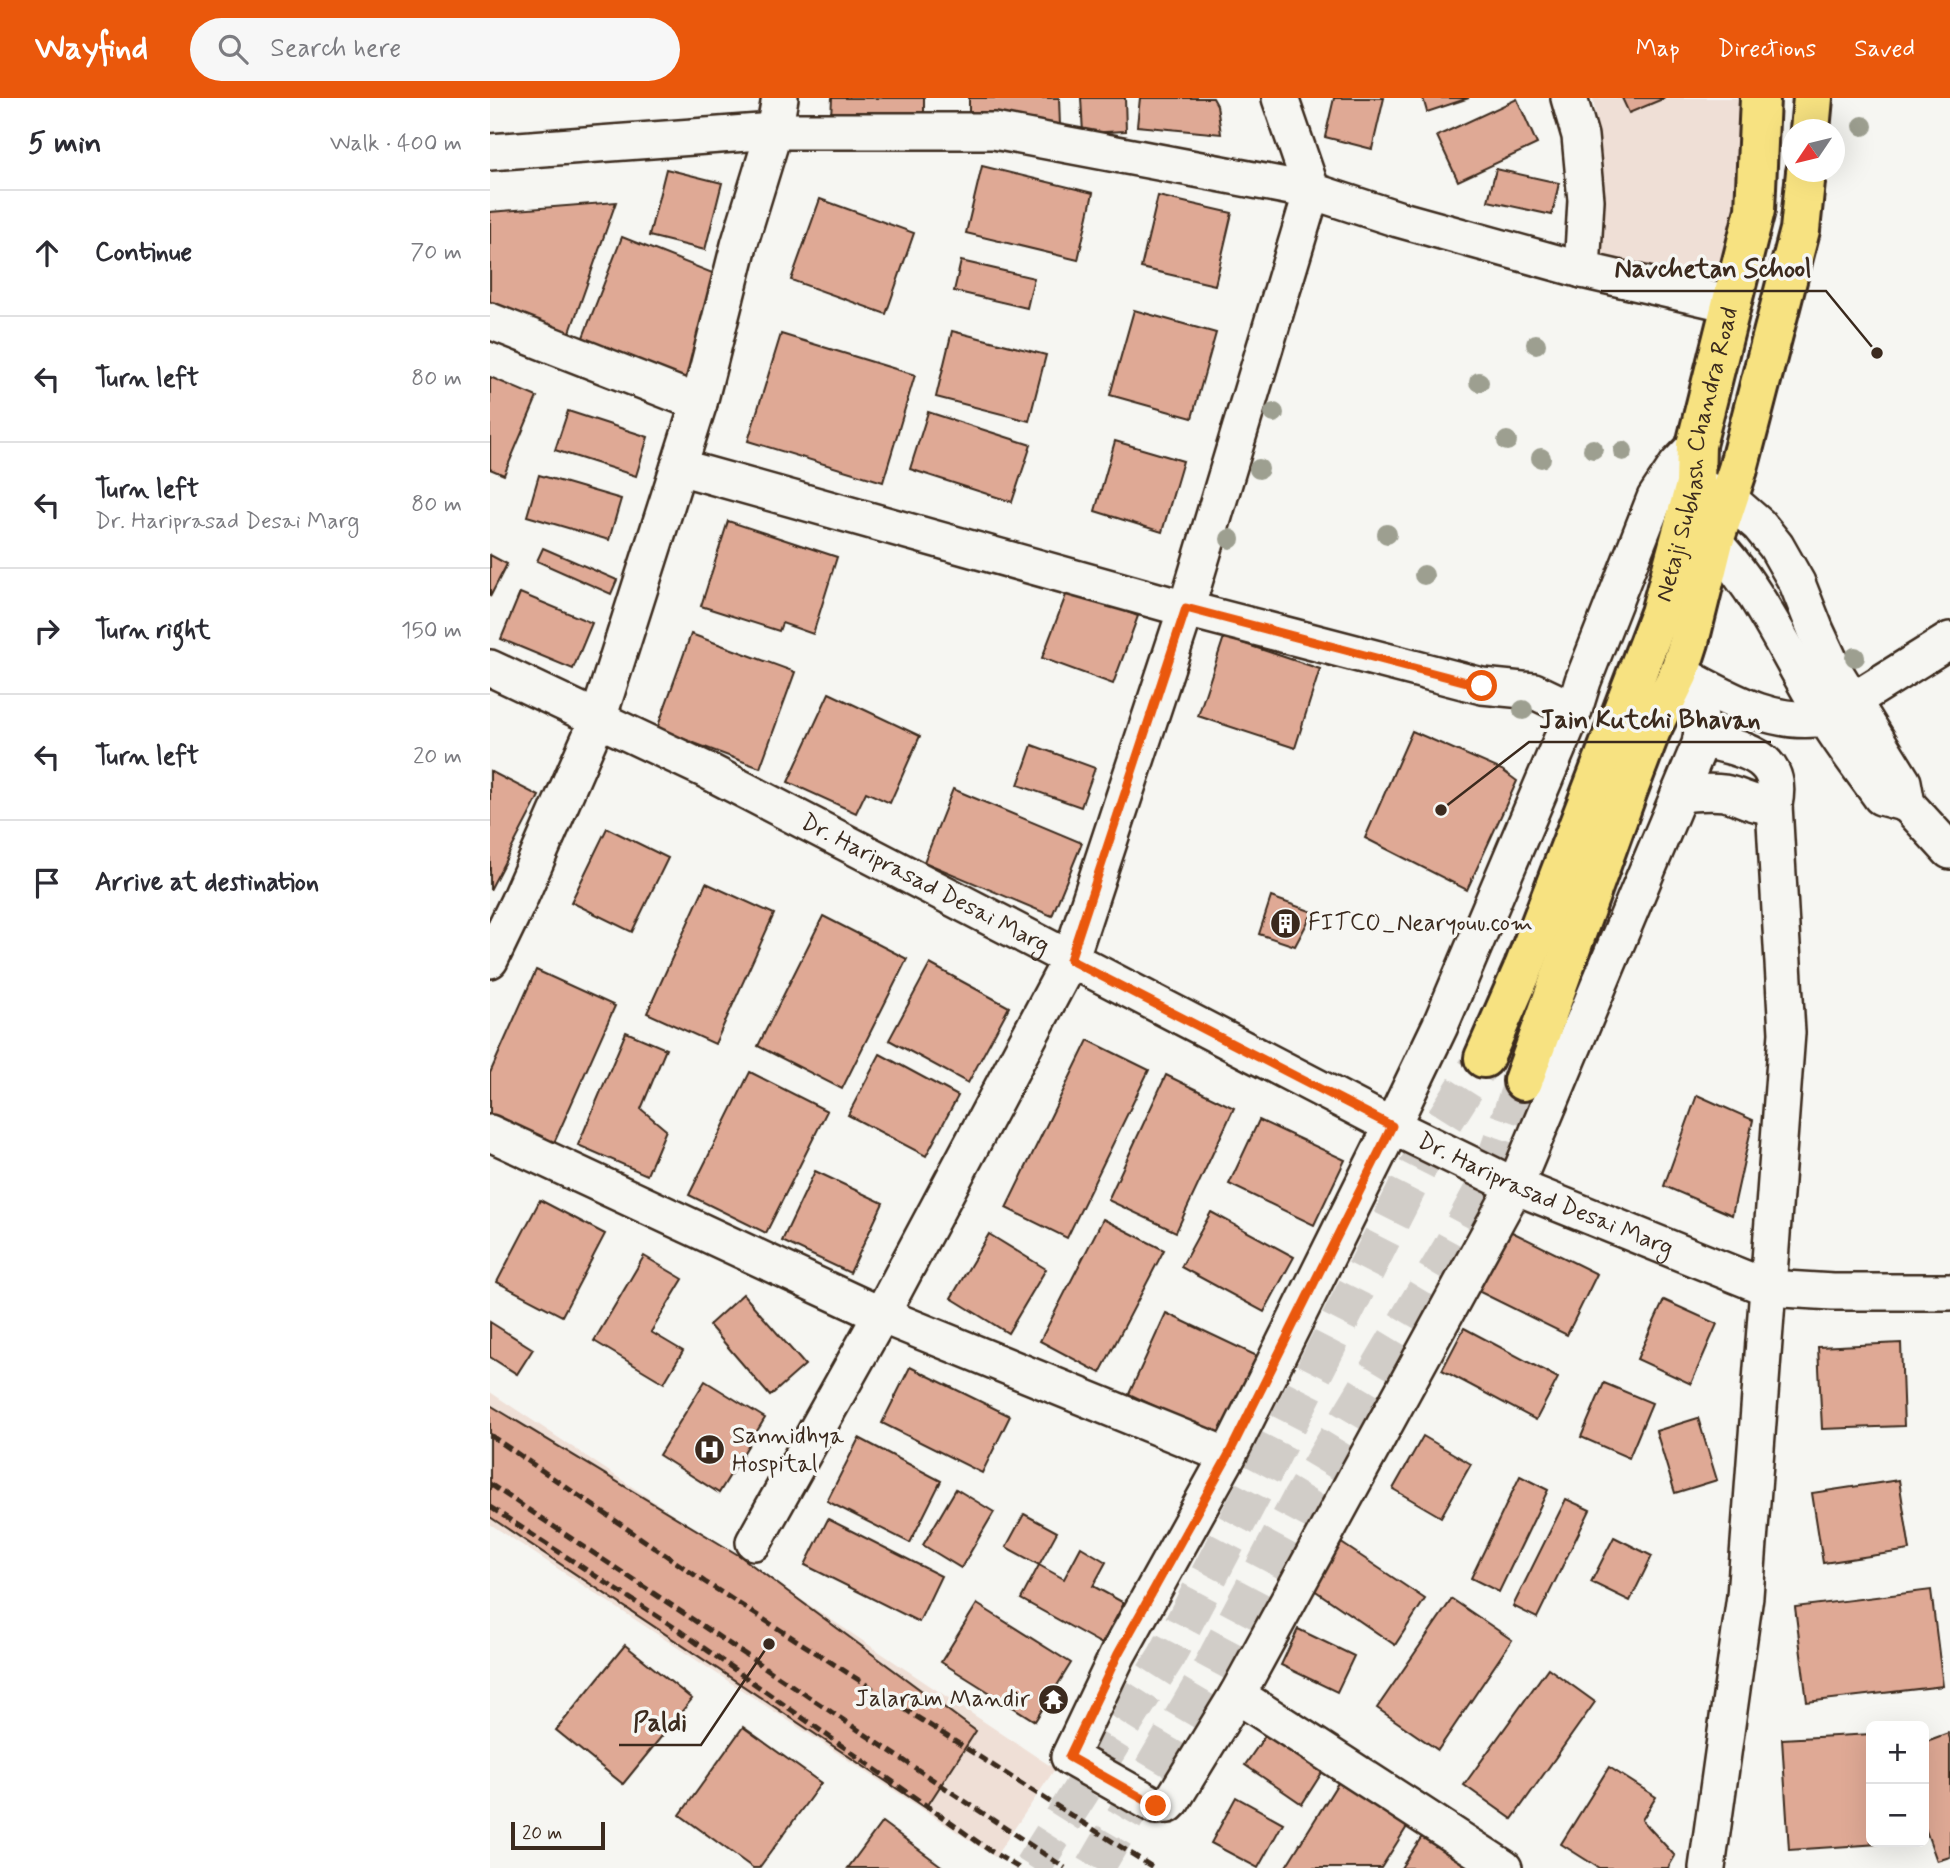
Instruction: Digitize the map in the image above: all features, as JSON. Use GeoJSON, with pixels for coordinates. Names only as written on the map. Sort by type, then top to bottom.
{"type":"FeatureCollection","features":[{"type":"Feature","properties":{"kind":"main road","name":"Netaji Subhash Chandra Road"},"geometry":{"type":"LineString","coordinates":[[1484,1058],[1524,967],[1660,612],[1705,510],[1696,445],[1755,210],[1760,98]]}},
{"type":"Feature","properties":{"kind":"main road"},"geometry":{"type":"LineString","coordinates":[[1811,119],[1812,98]]}},
{"type":"Feature","properties":{"kind":"main road"},"geometry":{"type":"LineString","coordinates":[[1523,1081],[1628,790],[1689,642],[1705,510],[1738,469],[1800,230],[1805,182]]}},
{"type":"Feature","properties":{"kind":"street"},"geometry":{"type":"LineString","coordinates":[[754,1542],[881,1315],[1070,960],[1186,608],[1311,191],[1280,98]]}},
{"type":"Feature","properties":{"kind":"street"},"geometry":{"type":"LineString","coordinates":[[1569,98],[1580,136],[1586,200],[1582,270]]}},
{"type":"Feature","properties":{"kind":"street"},"geometry":{"type":"LineString","coordinates":[[490,960],[597,719],[699,403],[739,245],[777,114]]}},
{"type":"Feature","properties":{"kind":"street"},"geometry":{"type":"LineString","coordinates":[[490,152],[777,114],[994,131],[1311,191],[1398,219],[1582,270],[1730,304]]}},
{"type":"Feature","properties":{"kind":"street"},"geometry":{"type":"LineString","coordinates":[[490,321],[699,403]]}},
{"type":"Feature","properties":{"kind":"street"},"geometry":{"type":"LineString","coordinates":[[1676,678],[1700,714],[1703,727],[1701,739],[1515,1186],[1237,1695],[1172,1801],[1168,1805],[1156,1806],[1069,1757],[1118,1654],[1228,1456],[1440,1026],[1574,710],[1656,498],[1677,464],[1696,445]]}},
{"type":"Feature","properties":{"kind":"street"},"geometry":{"type":"LineString","coordinates":[[679,467],[1186,608],[1482,686],[1534,691],[1574,710]]}},
{"type":"Feature","properties":{"kind":"street"},"geometry":{"type":"LineString","coordinates":[[1705,510],[1759,524],[1776,546],[1797,583],[1836,672],[1840,709]]}},
{"type":"Feature","properties":{"kind":"street"},"geometry":{"type":"LineString","coordinates":[[1705,510],[1753,592],[1840,709],[1903,782],[1907,804],[1950,851]]}},
{"type":"Feature","properties":{"kind":"street"},"geometry":{"type":"LineString","coordinates":[[1676,678],[1761,713],[1807,721],[1840,709],[1950,640]]}},
{"type":"Feature","properties":{"kind":"street","name":"Dr. Hariprasad Desai Marg"},"geometry":{"type":"LineString","coordinates":[[490,668],[706,770],[1392,1126],[1515,1186],[1768,1288],[1833,1292],[1950,1292]]}},
{"type":"Feature","properties":{"kind":"street"},"geometry":{"type":"LineString","coordinates":[[1701,739],[1751,753],[1771,768],[1776,796],[1774,805],[1787,1033],[1745,1595],[1707,1868]]}},
{"type":"Feature","properties":{"kind":"street"},"geometry":{"type":"LineString","coordinates":[[1679,794],[1724,793],[1758,804],[1774,805]]}},
{"type":"Feature","properties":{"kind":"street"},"geometry":{"type":"LineString","coordinates":[[490,1133],[881,1315],[1228,1456]]}},
{"type":"Feature","properties":{"kind":"street"},"geometry":{"type":"LineString","coordinates":[[1237,1695],[1504,1868]]}},
{"type":"Feature","properties":{"kind":"shaded area"},"geometry":{"type":"Polygon","coordinates":[[[1593,98],[1762,98],[1737,298],[1603,254],[1602,166],[1593,98]]]}},
{"type":"Feature","properties":{"kind":"shaded area"},"geometry":{"type":"Polygon","coordinates":[[[490,1392],[1055,1769],[995,1857],[490,1524],[490,1392]]]}},
{"type":"Feature","properties":{"kind":"building"},"geometry":{"type":"Polygon","coordinates":[[[832,98],[924,98],[924,121],[831,117],[832,98]]]}},
{"type":"Feature","properties":{"kind":"building"},"geometry":{"type":"Polygon","coordinates":[[[969,98],[1059,98],[1060,126],[969,127],[969,98]]]}},
{"type":"Feature","properties":{"kind":"building"},"geometry":{"type":"Polygon","coordinates":[[[1081,98],[1125,98],[1126,131],[1083,133],[1081,98]]]}},
{"type":"Feature","properties":{"kind":"building"},"geometry":{"type":"Polygon","coordinates":[[[1140,98],[1213,98],[1217,105],[1221,134],[1137,126],[1140,98]]]}},
{"type":"Feature","properties":{"kind":"building"},"geometry":{"type":"Polygon","coordinates":[[[1334,98],[1384,98],[1372,149],[1325,137],[1334,98]]]}},
{"type":"Feature","properties":{"kind":"building"},"geometry":{"type":"Polygon","coordinates":[[[1423,98],[1469,98],[1427,112],[1423,98]]]}},
{"type":"Feature","properties":{"kind":"building"},"geometry":{"type":"Polygon","coordinates":[[[1622,98],[1665,98],[1629,113],[1622,98]]]}},
{"type":"Feature","properties":{"kind":"building"},"geometry":{"type":"Polygon","coordinates":[[[1517,99],[1537,144],[1458,181],[1437,136],[1517,99]]]}},
{"type":"Feature","properties":{"kind":"building"},"geometry":{"type":"Polygon","coordinates":[[[982,166],[1093,193],[1078,260],[966,233],[982,166]]]}},
{"type":"Feature","properties":{"kind":"building"},"geometry":{"type":"Polygon","coordinates":[[[666,169],[722,183],[705,250],[649,236],[666,169]]]}},
{"type":"Feature","properties":{"kind":"building"},"geometry":{"type":"Polygon","coordinates":[[[1496,169],[1559,183],[1552,215],[1488,201],[1496,169]]]}},
{"type":"Feature","properties":{"kind":"building"},"geometry":{"type":"Polygon","coordinates":[[[1158,196],[1232,213],[1215,285],[1141,268],[1158,196]]]}},
{"type":"Feature","properties":{"kind":"building"},"geometry":{"type":"Polygon","coordinates":[[[820,199],[914,233],[886,314],[791,280],[820,199]]]}},
{"type":"Feature","properties":{"kind":"building"},"geometry":{"type":"Polygon","coordinates":[[[616,202],[569,335],[490,302],[490,212],[616,202]]]}},
{"type":"Feature","properties":{"kind":"building"},"geometry":{"type":"Polygon","coordinates":[[[622,237],[725,278],[685,381],[582,340],[622,237]]]}},
{"type":"Feature","properties":{"kind":"building"},"geometry":{"type":"Polygon","coordinates":[[[961,261],[1034,278],[1027,308],[954,291],[961,261]]]}},
{"type":"Feature","properties":{"kind":"building"},"geometry":{"type":"Polygon","coordinates":[[[1134,310],[1216,333],[1192,418],[1110,395],[1134,310]]]}},
{"type":"Feature","properties":{"kind":"building"},"geometry":{"type":"Polygon","coordinates":[[[952,331],[1046,355],[1029,421],[936,397],[952,331]]]}},
{"type":"Feature","properties":{"kind":"building"},"geometry":{"type":"Polygon","coordinates":[[[781,334],[915,375],[883,482],[748,441],[781,334]]]}},
{"type":"Feature","properties":{"kind":"building"},"geometry":{"type":"Polygon","coordinates":[[[490,377],[537,397],[504,475],[490,469],[490,377]]]}},
{"type":"Feature","properties":{"kind":"building"},"geometry":{"type":"Polygon","coordinates":[[[568,411],[648,437],[636,476],[555,450],[568,411]]]}},
{"type":"Feature","properties":{"kind":"building"},"geometry":{"type":"Polygon","coordinates":[[[928,412],[1031,445],[1012,502],[910,469],[928,412]]]}},
{"type":"Feature","properties":{"kind":"building"},"geometry":{"type":"Polygon","coordinates":[[[1115,441],[1183,461],[1162,532],[1095,511],[1115,441]]]}},
{"type":"Feature","properties":{"kind":"building"},"geometry":{"type":"Polygon","coordinates":[[[539,475],[621,499],[609,540],[527,516],[539,475]]]}},
{"type":"Feature","properties":{"kind":"building"},"geometry":{"type":"Polygon","coordinates":[[[728,521],[837,557],[813,634],[782,623],[779,631],[701,606],[728,521]]]}},
{"type":"Feature","properties":{"kind":"building"},"geometry":{"type":"Polygon","coordinates":[[[543,548],[617,580],[611,594],[537,561],[543,548]]]}},
{"type":"Feature","properties":{"kind":"building"},"geometry":{"type":"Polygon","coordinates":[[[490,555],[507,564],[490,597],[490,555]]]}},
{"type":"Feature","properties":{"kind":"building"},"geometry":{"type":"Polygon","coordinates":[[[1068,590],[1138,616],[1113,684],[1042,658],[1068,590]]]}},
{"type":"Feature","properties":{"kind":"building"},"geometry":{"type":"Polygon","coordinates":[[[520,593],[592,623],[573,669],[501,639],[520,593]]]}},
{"type":"Feature","properties":{"kind":"building"},"geometry":{"type":"Polygon","coordinates":[[[691,634],[795,672],[760,768],[657,729],[691,634]]]}},
{"type":"Feature","properties":{"kind":"building"},"geometry":{"type":"Polygon","coordinates":[[[1224,637],[1320,669],[1295,748],[1198,716],[1224,637]]]}},
{"type":"Feature","properties":{"kind":"building"},"geometry":{"type":"Polygon","coordinates":[[[829,693],[920,736],[890,803],[866,792],[856,813],[788,782],[829,693]]]}},
{"type":"Feature","properties":{"kind":"building"},"geometry":{"type":"Polygon","coordinates":[[[1412,731],[1502,770],[1517,781],[1467,890],[1365,838],[1412,731]]]}},
{"type":"Feature","properties":{"kind":"building"},"geometry":{"type":"Polygon","coordinates":[[[1032,745],[1095,768],[1081,807],[1018,785],[1032,745]]]}},
{"type":"Feature","properties":{"kind":"building"},"geometry":{"type":"Polygon","coordinates":[[[490,771],[539,796],[490,890],[490,771]]]}},
{"type":"Feature","properties":{"kind":"building"},"geometry":{"type":"Polygon","coordinates":[[[953,789],[1082,843],[1052,916],[924,862],[953,789]]]}},
{"type":"Feature","properties":{"kind":"building"},"geometry":{"type":"Polygon","coordinates":[[[607,828],[668,858],[632,932],[571,902],[607,828]]]}},
{"type":"Feature","properties":{"kind":"building"},"geometry":{"type":"Polygon","coordinates":[[[706,883],[774,914],[715,1044],[647,1013],[706,883]]]}},
{"type":"Feature","properties":{"kind":"building","name":"FITCO_Nearyouu.com"},"geometry":{"type":"Polygon","coordinates":[[[1271,897],[1313,912],[1295,946],[1259,934],[1271,897]]]}},
{"type":"Feature","properties":{"kind":"building"},"geometry":{"type":"Polygon","coordinates":[[[823,916],[907,959],[842,1089],[758,1046],[823,916]]]}},
{"type":"Feature","properties":{"kind":"building"},"geometry":{"type":"Polygon","coordinates":[[[930,964],[1009,1007],[968,1083],[889,1040],[930,964]]]}},
{"type":"Feature","properties":{"kind":"building"},"geometry":{"type":"Polygon","coordinates":[[[536,970],[615,1006],[554,1143],[490,1114],[490,1073],[536,970]]]}},
{"type":"Feature","properties":{"kind":"building"},"geometry":{"type":"Polygon","coordinates":[[[626,1032],[666,1049],[641,1109],[666,1130],[647,1175],[578,1145],[626,1032]]]}},
{"type":"Feature","properties":{"kind":"building"},"geometry":{"type":"Polygon","coordinates":[[[1088,1040],[1149,1070],[1067,1238],[1006,1208],[1088,1040]]]}},
{"type":"Feature","properties":{"kind":"building"},"geometry":{"type":"Polygon","coordinates":[[[880,1054],[958,1096],[926,1156],[848,1115],[880,1054]]]}},
{"type":"Feature","properties":{"kind":"building"},"geometry":{"type":"Polygon","coordinates":[[[750,1072],[827,1111],[766,1233],[689,1195],[750,1072]]]}},
{"type":"Feature","properties":{"kind":"building"},"geometry":{"type":"Polygon","coordinates":[[[1166,1075],[1234,1108],[1176,1232],[1108,1200],[1166,1075]]]}},
{"type":"Feature","properties":{"kind":"building"},"geometry":{"type":"Polygon","coordinates":[[[1697,1095],[1753,1120],[1732,1215],[1664,1186],[1697,1095]]]}},
{"type":"Feature","properties":{"kind":"building"},"geometry":{"type":"Polygon","coordinates":[[[1259,1120],[1345,1160],[1314,1225],[1229,1184],[1259,1120]]]}},
{"type":"Feature","properties":{"kind":"building"},"geometry":{"type":"Polygon","coordinates":[[[815,1171],[883,1203],[850,1273],[782,1241],[815,1171]]]}},
{"type":"Feature","properties":{"kind":"building"},"geometry":{"type":"Polygon","coordinates":[[[540,1200],[605,1234],[562,1316],[497,1282],[540,1200]]]}},
{"type":"Feature","properties":{"kind":"building"},"geometry":{"type":"Polygon","coordinates":[[[1211,1212],[1294,1257],[1264,1312],[1181,1267],[1211,1212]]]}},
{"type":"Feature","properties":{"kind":"building"},"geometry":{"type":"Polygon","coordinates":[[[1103,1219],[1164,1250],[1100,1373],[1040,1341],[1103,1219]]]}},
{"type":"Feature","properties":{"kind":"building"},"geometry":{"type":"Polygon","coordinates":[[[1506,1229],[1597,1274],[1567,1335],[1476,1290],[1506,1229]]]}},
{"type":"Feature","properties":{"kind":"building"},"geometry":{"type":"Polygon","coordinates":[[[989,1234],[1046,1269],[1008,1333],[951,1298],[989,1234]]]}},
{"type":"Feature","properties":{"kind":"building"},"geometry":{"type":"Polygon","coordinates":[[[644,1256],[683,1279],[651,1332],[683,1351],[664,1383],[594,1341],[644,1256]]]}},
{"type":"Feature","properties":{"kind":"building"},"geometry":{"type":"Polygon","coordinates":[[[743,1294],[805,1365],[770,1396],[709,1325],[743,1294]]]}},
{"type":"Feature","properties":{"kind":"building"},"geometry":{"type":"Polygon","coordinates":[[[1664,1300],[1717,1324],[1691,1384],[1637,1359],[1664,1300]]]}},
{"type":"Feature","properties":{"kind":"building"},"geometry":{"type":"Polygon","coordinates":[[[1166,1313],[1257,1356],[1220,1437],[1129,1394],[1166,1313]]]}},
{"type":"Feature","properties":{"kind":"building"},"geometry":{"type":"Polygon","coordinates":[[[490,1322],[533,1349],[517,1374],[490,1357],[490,1322]]]}},
{"type":"Feature","properties":{"kind":"building"},"geometry":{"type":"Polygon","coordinates":[[[1464,1328],[1558,1378],[1536,1420],[1442,1370],[1464,1328]]]}},
{"type":"Feature","properties":{"kind":"building"},"geometry":{"type":"Polygon","coordinates":[[[1901,1343],[1904,1426],[1822,1429],[1818,1347],[1901,1343]]]}},
{"type":"Feature","properties":{"kind":"building"},"geometry":{"type":"Polygon","coordinates":[[[910,1367],[1010,1416],[982,1473],[882,1423],[910,1367]]]}},
{"type":"Feature","properties":{"kind":"building"},"geometry":{"type":"Polygon","coordinates":[[[705,1381],[765,1418],[719,1493],[659,1455],[705,1381]]]}},
{"type":"Feature","properties":{"kind":"building"},"geometry":{"type":"Polygon","coordinates":[[[1604,1383],[1652,1403],[1629,1458],[1581,1437],[1604,1383]]]}},
{"type":"Feature","properties":{"kind":"building"},"geometry":{"type":"Polygon","coordinates":[[[490,1405],[740,1556],[976,1731],[926,1808],[490,1517],[490,1405]]]}},
{"type":"Feature","properties":{"kind":"building"},"geometry":{"type":"Polygon","coordinates":[[[1698,1418],[1717,1480],[1675,1493],[1656,1431],[1698,1418]]]}},
{"type":"Feature","properties":{"kind":"building"},"geometry":{"type":"Polygon","coordinates":[[[1423,1436],[1471,1464],[1441,1517],[1393,1489],[1423,1436]]]}},
{"type":"Feature","properties":{"kind":"building"},"geometry":{"type":"Polygon","coordinates":[[[859,1438],[941,1481],[910,1543],[827,1501],[859,1438]]]}},
{"type":"Feature","properties":{"kind":"building"},"geometry":{"type":"Polygon","coordinates":[[[1520,1476],[1548,1490],[1499,1592],[1471,1578],[1520,1476]]]}},
{"type":"Feature","properties":{"kind":"building"},"geometry":{"type":"Polygon","coordinates":[[[1899,1480],[1910,1550],[1823,1563],[1812,1493],[1899,1480]]]}},
{"type":"Feature","properties":{"kind":"building"},"geometry":{"type":"Polygon","coordinates":[[[956,1489],[994,1512],[961,1568],[923,1545],[956,1489]]]}},
{"type":"Feature","properties":{"kind":"building"},"geometry":{"type":"Polygon","coordinates":[[[1566,1499],[1590,1510],[1537,1618],[1513,1606],[1566,1499]]]}},
{"type":"Feature","properties":{"kind":"building"},"geometry":{"type":"Polygon","coordinates":[[[1024,1514],[1057,1532],[1039,1565],[1006,1547],[1024,1514]]]}},
{"type":"Feature","properties":{"kind":"building"},"geometry":{"type":"Polygon","coordinates":[[[828,1519],[941,1576],[919,1622],[805,1565],[828,1519]]]}},
{"type":"Feature","properties":{"kind":"building"},"geometry":{"type":"Polygon","coordinates":[[[1614,1537],[1652,1556],[1630,1601],[1591,1582],[1614,1537]]]}},
{"type":"Feature","properties":{"kind":"building"},"geometry":{"type":"Polygon","coordinates":[[[1334,1538],[1425,1599],[1395,1645],[1304,1583],[1334,1538]]]}},
{"type":"Feature","properties":{"kind":"building"},"geometry":{"type":"Polygon","coordinates":[[[1081,1547],[1106,1562],[1093,1586],[1124,1603],[1102,1644],[1021,1599],[1039,1565],[1064,1579],[1081,1547]]]}},
{"type":"Feature","properties":{"kind":"building"},"geometry":{"type":"Polygon","coordinates":[[[1931,1590],[1943,1686],[1807,1702],[1795,1607],[1931,1590]]]}},
{"type":"Feature","properties":{"kind":"building"},"geometry":{"type":"Polygon","coordinates":[[[1452,1599],[1512,1640],[1438,1750],[1377,1708],[1452,1599]]]}},
{"type":"Feature","properties":{"kind":"building"},"geometry":{"type":"Polygon","coordinates":[[[977,1604],[1071,1663],[1035,1721],[941,1662],[977,1604]]]}},
{"type":"Feature","properties":{"kind":"building"},"geometry":{"type":"Polygon","coordinates":[[[1298,1629],[1354,1656],[1337,1692],[1281,1665],[1298,1629]]]}},
{"type":"Feature","properties":{"kind":"building"},"geometry":{"type":"Polygon","coordinates":[[[625,1645],[692,1699],[623,1784],[556,1730],[625,1645]]]}},
{"type":"Feature","properties":{"kind":"building"},"geometry":{"type":"Polygon","coordinates":[[[1548,1668],[1595,1702],[1512,1819],[1464,1785],[1548,1668]]]}},
{"type":"Feature","properties":{"kind":"building"},"geometry":{"type":"Polygon","coordinates":[[[743,1727],[821,1783],[759,1868],[753,1868],[680,1815],[743,1727]]]}},
{"type":"Feature","properties":{"kind":"building"},"geometry":{"type":"Polygon","coordinates":[[[1267,1733],[1323,1771],[1302,1804],[1245,1765],[1267,1733]]]}},
{"type":"Feature","properties":{"kind":"building"},"geometry":{"type":"Polygon","coordinates":[[[1948,1733],[1950,1739],[1950,1857],[1937,1861],[1929,1839],[1929,1740],[1948,1733]]]}},
{"type":"Feature","properties":{"kind":"building"},"geometry":{"type":"Polygon","coordinates":[[[1866,1734],[1866,1845],[1789,1850],[1782,1739],[1866,1734]]]}},
{"type":"Feature","properties":{"kind":"building"},"geometry":{"type":"Polygon","coordinates":[[[1609,1767],[1656,1797],[1642,1820],[1675,1856],[1668,1868],[1599,1868],[1561,1844],[1609,1767]]]}},
{"type":"Feature","properties":{"kind":"building"},"geometry":{"type":"Polygon","coordinates":[[[1341,1778],[1410,1822],[1381,1868],[1285,1868],[1341,1778]]]}},
{"type":"Feature","properties":{"kind":"building"},"geometry":{"type":"Polygon","coordinates":[[[1236,1797],[1283,1823],[1258,1868],[1211,1843],[1236,1797]]]}},
{"type":"Feature","properties":{"kind":"building"},"geometry":{"type":"Polygon","coordinates":[[[882,1822],[944,1868],[848,1868],[882,1822]]]}},
{"type":"Feature","properties":{"kind":"building"},"geometry":{"type":"Polygon","coordinates":[[[1425,1832],[1480,1868],[1401,1868],[1425,1832]]]}},
{"type":"Feature","properties":{"kind":"tunnel"},"geometry":{"type":"LineString","coordinates":[[1032,1868],[1166,1657],[1263,1473],[1429,1145],[1484,1058]]}},
{"type":"Feature","properties":{"kind":"tunnel"},"geometry":{"type":"LineString","coordinates":[[1095,1868],[1204,1682],[1301,1499],[1451,1249],[1488,1181],[1523,1081]]}},
{"type":"Feature","properties":{"kind":"railway"},"geometry":{"type":"LineString","coordinates":[[490,1435],[705,1582],[1154,1868]]}},
{"type":"Feature","properties":{"kind":"railway"},"geometry":{"type":"LineString","coordinates":[[490,1484],[1065,1868]]}},
{"type":"Feature","properties":{"kind":"railway"},"geometry":{"type":"LineString","coordinates":[[490,1507],[680,1631],[989,1850],[1019,1868]]}},
{"type":"Feature","properties":{"kind":"place","name":"Navchetan School"},"geometry":{"type":"Point","coordinates":[1877,353]}},
{"type":"Feature","properties":{"kind":"place","name":"Jain Kutchi Bhavan"},"geometry":{"type":"Point","coordinates":[1441,810]}},
{"type":"Feature","properties":{"kind":"place","name":"FITCO_Nearyouu.com"},"geometry":{"type":"Point","coordinates":[1285,923]}},
{"type":"Feature","properties":{"kind":"place","name":"Sannidhya Hospital"},"geometry":{"type":"Point","coordinates":[709,1450]}},
{"type":"Feature","properties":{"kind":"place","name":"Paldi"},"geometry":{"type":"Point","coordinates":[769,1644]}},
{"type":"Feature","properties":{"kind":"place","name":"Jalaram Mandir"},"geometry":{"type":"Point","coordinates":[1053,1699]}},
{"type":"Feature","properties":{"kind":"route"},"geometry":{"type":"LineString","coordinates":[[1156,1806],[1069,1757],[1118,1654],[1228,1456],[1392,1126],[1070,960],[1186,608],[1482,686]]}}]}
